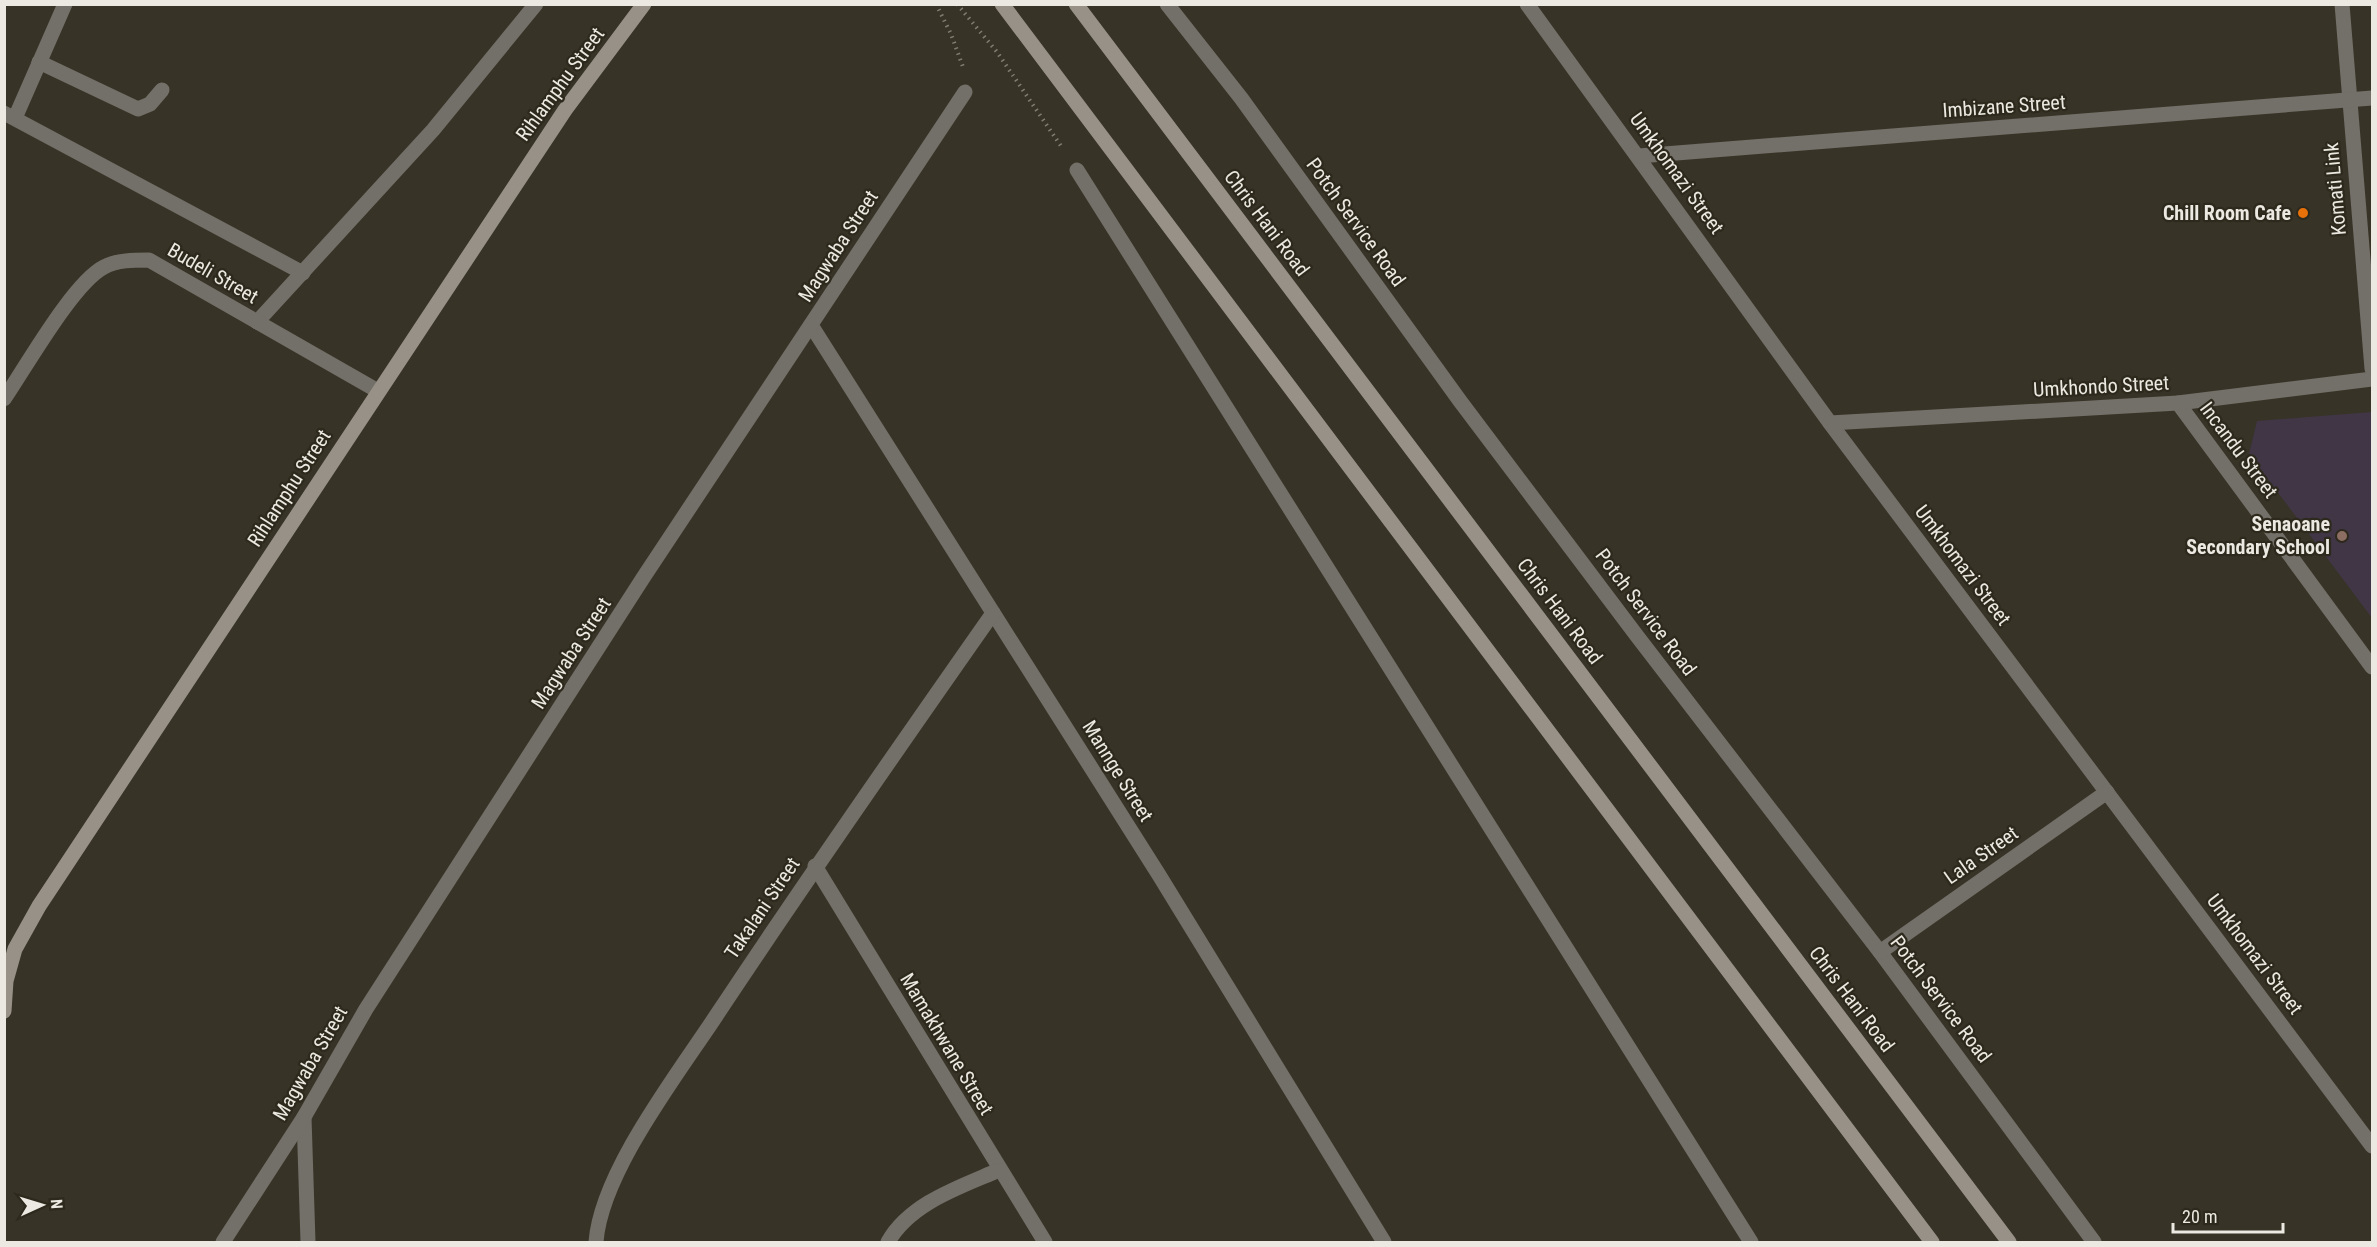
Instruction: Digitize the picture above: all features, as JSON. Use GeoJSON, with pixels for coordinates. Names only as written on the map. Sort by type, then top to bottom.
{"type":"FeatureCollection","features":[{"type":"Feature","properties":{"kind":"main road","name":"Rihlamphu Street"},"geometry":{"type":"LineString","coordinates":[[4,1011],[6,981],[15,949],[39,906],[565,110],[644,4]]}},
{"type":"Feature","properties":{"kind":"main road"},"geometry":{"type":"LineString","coordinates":[[1002,4],[1932,1242]]}},
{"type":"Feature","properties":{"kind":"main road","name":"Chris Hani Road"},"geometry":{"type":"LineString","coordinates":[[1076,4],[2009,1242]]}},
{"type":"Feature","properties":{"kind":"street"},"geometry":{"type":"LineString","coordinates":[[65,4],[39,62],[10,115],[303,273]]}},
{"type":"Feature","properties":{"kind":"street"},"geometry":{"type":"LineString","coordinates":[[257,322],[433,130],[536,4]]}},
{"type":"Feature","properties":{"kind":"street","name":"Potch Service Road"},"geometry":{"type":"LineString","coordinates":[[1167,4],[1241,98],[1426,354],[1637,636],[1880,952],[2094,1242]]}},
{"type":"Feature","properties":{"kind":"street","name":"Umkhomazi Street"},"geometry":{"type":"LineString","coordinates":[[1527,4],[1830,423],[2373,1146]]}},
{"type":"Feature","properties":{"kind":"street","name":"Komati Link"},"geometry":{"type":"LineString","coordinates":[[2342,4],[2348,100],[2373,369]]}},
{"type":"Feature","properties":{"kind":"street"},"geometry":{"type":"LineString","coordinates":[[39,62],[138,109],[150,105],[162,90]]}},
{"type":"Feature","properties":{"kind":"street","name":"Magwaba Street"},"geometry":{"type":"LineString","coordinates":[[223,1242],[303,1117],[366,1009],[643,578],[965,92]]}},
{"type":"Feature","properties":{"kind":"street","name":"Imbizane Street"},"geometry":{"type":"LineString","coordinates":[[1639,156],[2373,98]]}},
{"type":"Feature","properties":{"kind":"street"},"geometry":{"type":"LineString","coordinates":[[1077,170],[1751,1242]]}},
{"type":"Feature","properties":{"kind":"street","name":"Budeli Street"},"geometry":{"type":"LineString","coordinates":[[4,399],[84,281],[105,266],[127,260],[149,260],[378,391]]}},
{"type":"Feature","properties":{"kind":"street","name":"Mannge Street"},"geometry":{"type":"LineString","coordinates":[[812,325],[1159,875],[1384,1242]]}},
{"type":"Feature","properties":{"kind":"street","name":"Umkhondo Street"},"geometry":{"type":"LineString","coordinates":[[1830,423],[2178,403],[2373,379]]}},
{"type":"Feature","properties":{"kind":"street","name":"Incandu Street"},"geometry":{"type":"LineString","coordinates":[[2178,403],[2373,666]]}},
{"type":"Feature","properties":{"kind":"street","name":"Takalani Street"},"geometry":{"type":"LineString","coordinates":[[596,1242],[603,1210],[614,1180],[647,1119],[815,866],[993,613]]}},
{"type":"Feature","properties":{"kind":"street","name":"Lala Street"},"geometry":{"type":"LineString","coordinates":[[1880,952],[2107,792]]}},
{"type":"Feature","properties":{"kind":"street","name":"Mamakhwane Street"},"geometry":{"type":"LineString","coordinates":[[815,866],[1045,1242]]}},
{"type":"Feature","properties":{"kind":"street"},"geometry":{"type":"LineString","coordinates":[[303,1117],[308,1242]]}},
{"type":"Feature","properties":{"kind":"street"},"geometry":{"type":"LineString","coordinates":[[888,1242],[904,1223],[929,1202],[999,1170]]}},
{"type":"Feature","properties":{"kind":"path"},"geometry":{"type":"LineString","coordinates":[[936,4],[963,64],[965,92]]}},
{"type":"Feature","properties":{"kind":"path"},"geometry":{"type":"LineString","coordinates":[[957,4],[997,52],[1077,170]]}},
{"type":"Feature","properties":{"kind":"shaded area","name":"Senaoane Secondary School"},"geometry":{"type":"Polygon","coordinates":[[[2372,412],[2372,618],[2249,454],[2257,421],[2372,412]]]}},
{"type":"Feature","properties":{"kind":"place","name":"Chill Room Cafe"},"geometry":{"type":"Point","coordinates":[2303,213]}},
{"type":"Feature","properties":{"kind":"place","name":"Senaoane Secondary School"},"geometry":{"type":"Point","coordinates":[2342,536]}}]}
